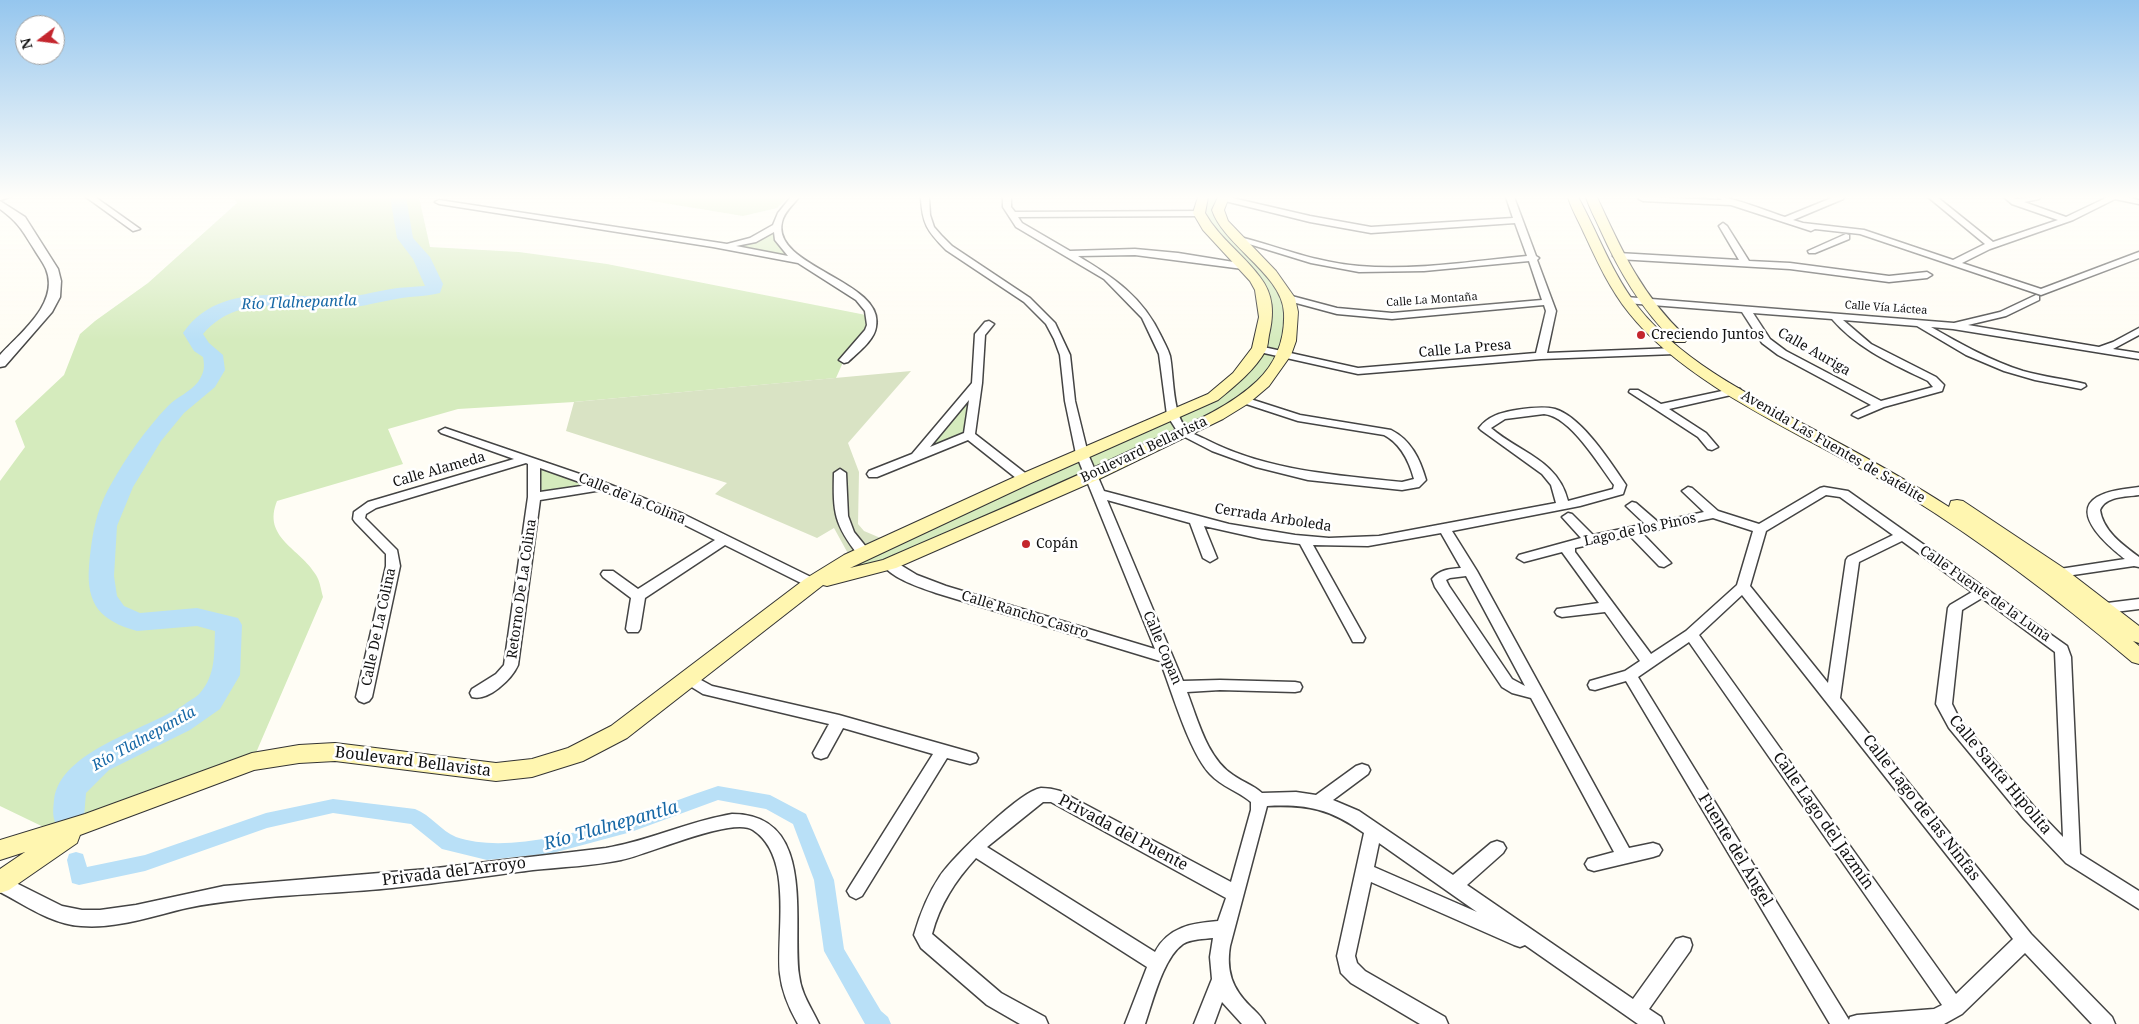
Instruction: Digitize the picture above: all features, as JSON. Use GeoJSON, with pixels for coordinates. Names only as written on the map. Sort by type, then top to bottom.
{"type":"FeatureCollection","features":[{"type":"Feature","properties":{"kind":"main road","name":"Boulevard Bellavista"},"geometry":{"type":"LineString","coordinates":[[0,883],[16,853],[81,826],[252,762],[299,754],[334,752],[496,772],[532,768],[575,755],[619,732],[812,583],[864,553],[1213,397],[1228,386],[1259,349],[1266,318],[1266,302],[1262,290],[1223,245]]}},
{"type":"Feature","properties":{"kind":"main road","name":"Boulevard Bellavista"},"geometry":{"type":"LineString","coordinates":[[812,583],[889,564],[1092,476],[1244,400],[1264,383],[1284,355],[1289,341],[1291,312],[1288,298],[1279,283],[1244,245]]}},
{"type":"Feature","properties":{"kind":"main road","name":"Avenida Las Fuentes de Satélite"},"geometry":{"type":"LineString","coordinates":[[1597,245],[1618,291],[1646,324],[1675,351],[1964,523],[2038,575],[2139,657]]}},
{"type":"Feature","properties":{"kind":"main road","name":"Avenida Las Fuentes de Satélite"},"geometry":{"type":"LineString","coordinates":[[1613,245],[1634,287],[1665,326],[1730,384],[1760,394],[1923,483],[2058,573],[2139,636]]}},
{"type":"Feature","properties":{"kind":"street"},"geometry":{"type":"LineString","coordinates":[[0,363],[46,312],[54,297],[55,281],[52,269],[37,245]]}},
{"type":"Feature","properties":{"kind":"street"},"geometry":{"type":"LineString","coordinates":[[717,245],[801,262]]}},
{"type":"Feature","properties":{"kind":"street"},"geometry":{"type":"LineString","coordinates":[[784,245],[801,262],[853,293],[869,309],[872,325],[863,340],[844,360]]}},
{"type":"Feature","properties":{"kind":"street","name":"Calle Copan"},"geometry":{"type":"LineString","coordinates":[[946,245],[1027,300],[1050,323],[1065,355],[1070,401],[1082,454],[1201,748],[1214,768],[1227,780],[1249,791],[1258,800]]}},
{"type":"Feature","properties":{"kind":"street"},"geometry":{"type":"LineString","coordinates":[[1053,245],[1107,277],[1147,317],[1164,354],[1173,415],[1183,432],[1216,449],[1260,464],[1308,476],[1402,486],[1415,484],[1420,480],[1403,442],[1397,436],[1387,432],[1298,418],[1244,400]]}},
{"type":"Feature","properties":{"kind":"street"},"geometry":{"type":"LineString","coordinates":[[1258,245],[1326,263],[1357,268],[1405,269],[1534,258]]}},
{"type":"Feature","properties":{"kind":"street"},"geometry":{"type":"LineString","coordinates":[[1529,245],[1552,311],[1541,356]]}},
{"type":"Feature","properties":{"kind":"street"},"geometry":{"type":"LineString","coordinates":[[1734,245],[1745,262]]}},
{"type":"Feature","properties":{"kind":"street"},"geometry":{"type":"LineString","coordinates":[[1812,252],[1828,245]]}},
{"type":"Feature","properties":{"kind":"street"},"geometry":{"type":"LineString","coordinates":[[1899,245],[1954,263],[2038,295]]}},
{"type":"Feature","properties":{"kind":"street"},"geometry":{"type":"LineString","coordinates":[[1954,263],[1991,245]]}},
{"type":"Feature","properties":{"kind":"street"},"geometry":{"type":"LineString","coordinates":[[1069,254],[1095,251],[1144,252],[1243,266]]}},
{"type":"Feature","properties":{"kind":"street"},"geometry":{"type":"LineString","coordinates":[[1954,326],[2003,314],[2038,295],[2139,255]]}},
{"type":"Feature","properties":{"kind":"street"},"geometry":{"type":"LineString","coordinates":[[1618,256],[1745,262],[1889,279],[1927,275]]}},
{"type":"Feature","properties":{"kind":"street","name":"Calle La Montaña"},"geometry":{"type":"LineString","coordinates":[[1288,298],[1320,308],[1353,314],[1392,316],[1549,302]]}},
{"type":"Feature","properties":{"kind":"street","name":"Calle Vía Láctea"},"geometry":{"type":"LineString","coordinates":[[1626,300],[1954,326],[2139,356]]}},
{"type":"Feature","properties":{"kind":"street","name":"Calle Auriga"},"geometry":{"type":"LineString","coordinates":[[1745,309],[1766,341],[1782,353],[1880,405]]}},
{"type":"Feature","properties":{"kind":"street"},"geometry":{"type":"LineString","coordinates":[[1835,317],[1847,332],[1863,344],[1932,379],[1939,385],[1938,388],[1880,405],[1858,415]]}},
{"type":"Feature","properties":{"kind":"street"},"geometry":{"type":"LineString","coordinates":[[1918,323],[1952,343],[2002,367],[2021,374],[2081,386]]}},
{"type":"Feature","properties":{"kind":"street"},"geometry":{"type":"LineString","coordinates":[[969,435],[977,383],[980,334],[989,324]]}},
{"type":"Feature","properties":{"kind":"street"},"geometry":{"type":"LineString","coordinates":[[2102,349],[2117,344],[2139,331]]}},
{"type":"Feature","properties":{"kind":"street","name":"Calle La Presa"},"geometry":{"type":"LineString","coordinates":[[1259,349],[1358,371],[1541,356],[1675,351]]}},
{"type":"Feature","properties":{"kind":"street"},"geometry":{"type":"LineString","coordinates":[[916,456],[977,383]]}},
{"type":"Feature","properties":{"kind":"street"},"geometry":{"type":"LineString","coordinates":[[1660,408],[1730,384]]}},
{"type":"Feature","properties":{"kind":"street"},"geometry":{"type":"LineString","coordinates":[[1634,392],[1702,435],[1712,447]]}},
{"type":"Feature","properties":{"kind":"street","name":"Cerrada Arboleda"},"geometry":{"type":"LineString","coordinates":[[1099,494],[1197,524],[1304,540],[1364,542],[1444,528],[1566,511],[1619,492],[1620,485],[1568,419],[1554,412],[1539,411],[1518,413],[1490,420],[1485,428],[1539,466],[1554,480],[1560,490],[1566,511]]}},
{"type":"Feature","properties":{"kind":"street","name":"Calle de la Colina"},"geometry":{"type":"LineString","coordinates":[[445,431],[602,486],[679,517],[812,583]]}},
{"type":"Feature","properties":{"kind":"street"},"geometry":{"type":"LineString","coordinates":[[874,474],[969,435]]}},
{"type":"Feature","properties":{"kind":"street"},"geometry":{"type":"LineString","coordinates":[[969,435],[1026,479]]}},
{"type":"Feature","properties":{"kind":"street","name":"Retorno De La Colina"},"geometry":{"type":"LineString","coordinates":[[477,693],[504,676],[512,666],[534,497],[531,460]]}},
{"type":"Feature","properties":{"kind":"street","name":"Calle Alameda"},"geometry":{"type":"LineString","coordinates":[[360,512],[372,505],[531,460]]}},
{"type":"Feature","properties":{"kind":"street"},"geometry":{"type":"LineString","coordinates":[[840,473],[840,516],[843,526],[864,553]]}},
{"type":"Feature","properties":{"kind":"street"},"geometry":{"type":"LineString","coordinates":[[534,497],[602,486]]}},
{"type":"Feature","properties":{"kind":"street"},"geometry":{"type":"LineString","coordinates":[[1688,491],[1714,514]]}},
{"type":"Feature","properties":{"kind":"street","name":"Calle Fuente de la Luna"},"geometry":{"type":"LineString","coordinates":[[1760,529],[1824,491],[1844,494],[2062,650],[2064,657],[2072,858]]}},
{"type":"Feature","properties":{"kind":"street"},"geometry":{"type":"LineString","coordinates":[[2138,562],[2100,529],[2095,519],[2094,509],[2098,502],[2107,498],[2139,491]]}},
{"type":"Feature","properties":{"kind":"street"},"geometry":{"type":"LineString","coordinates":[[1632,506],[1655,526]]}},
{"type":"Feature","properties":{"kind":"street"},"geometry":{"type":"LineString","coordinates":[[1566,511],[1590,540]]}},
{"type":"Feature","properties":{"kind":"street","name":"Calle De La Colina"},"geometry":{"type":"LineString","coordinates":[[360,512],[359,519],[392,553],[394,566],[364,697]]}},
{"type":"Feature","properties":{"kind":"street","name":"Lago de los Pinos"},"geometry":{"type":"LineString","coordinates":[[1648,661],[1568,553],[1568,548],[1590,540],[1714,514],[1760,529]]}},
{"type":"Feature","properties":{"kind":"street"},"geometry":{"type":"LineString","coordinates":[[1197,524],[1210,558]]}},
{"type":"Feature","properties":{"kind":"street"},"geometry":{"type":"LineString","coordinates":[[1444,528],[1470,571],[1624,856]]}},
{"type":"Feature","properties":{"kind":"street"},"geometry":{"type":"LineString","coordinates":[[1595,685],[1630,675],[1648,661],[1691,634],[1743,587],[1760,529]]}},
{"type":"Feature","properties":{"kind":"street"},"geometry":{"type":"LineString","coordinates":[[1633,531],[1664,563]]}},
{"type":"Feature","properties":{"kind":"street"},"geometry":{"type":"LineString","coordinates":[[1833,698],[1852,560],[1903,535]]}},
{"type":"Feature","properties":{"kind":"street"},"geometry":{"type":"LineString","coordinates":[[633,629],[638,596],[724,540]]}},
{"type":"Feature","properties":{"kind":"street"},"geometry":{"type":"LineString","coordinates":[[1304,540],[1358,638]]}},
{"type":"Feature","properties":{"kind":"street"},"geometry":{"type":"LineString","coordinates":[[1524,558],[1568,548]]}},
{"type":"Feature","properties":{"kind":"street"},"geometry":{"type":"LineString","coordinates":[[2038,575],[2138,562]]}},
{"type":"Feature","properties":{"kind":"street","name":"Calle Rancho Castro"},"geometry":{"type":"LineString","coordinates":[[889,564],[898,572],[954,593],[1165,657]]}},
{"type":"Feature","properties":{"kind":"street"},"geometry":{"type":"LineString","coordinates":[[1470,571],[1446,574],[1439,579],[1442,588],[1507,683],[1514,689],[1522,692],[1536,693]]}},
{"type":"Feature","properties":{"kind":"street"},"geometry":{"type":"LineString","coordinates":[[608,574],[638,596]]}},
{"type":"Feature","properties":{"kind":"street","name":"Calle Lago de las Ninfas"},"geometry":{"type":"LineString","coordinates":[[1743,587],[2026,940],[2105,1024]]}},
{"type":"Feature","properties":{"kind":"street","name":"Calle Santa Hipolita"},"geometry":{"type":"LineString","coordinates":[[1982,592],[1955,608],[1944,704],[1954,724],[2030,814],[2072,858],[2139,901]]}},
{"type":"Feature","properties":{"kind":"street"},"geometry":{"type":"LineString","coordinates":[[2084,611],[2139,604]]}},
{"type":"Feature","properties":{"kind":"street"},"geometry":{"type":"LineString","coordinates":[[1562,612],[1609,607]]}},
{"type":"Feature","properties":{"kind":"street","name":"Calle Lago del Jazmín"},"geometry":{"type":"LineString","coordinates":[[1691,634],[1954,1008]]}},
{"type":"Feature","properties":{"kind":"street","name":"Fuente del Ángel"},"geometry":{"type":"LineString","coordinates":[[1630,675],[1841,1024]]}},
{"type":"Feature","properties":{"kind":"street"},"geometry":{"type":"LineString","coordinates":[[690,679],[708,690],[839,721],[970,758]]}},
{"type":"Feature","properties":{"kind":"street"},"geometry":{"type":"LineString","coordinates":[[1178,688],[1220,685],[1295,687]]}},
{"type":"Feature","properties":{"kind":"street"},"geometry":{"type":"LineString","coordinates":[[821,753],[839,721]]}},
{"type":"Feature","properties":{"kind":"street"},"geometry":{"type":"LineString","coordinates":[[856,891],[943,751]]}},
{"type":"Feature","properties":{"kind":"street"},"geometry":{"type":"LineString","coordinates":[[1319,801],[1362,770]]}},
{"type":"Feature","properties":{"kind":"street","name":"Privada del Puente"},"geometry":{"type":"LineString","coordinates":[[1038,1024],[994,999],[927,942],[923,935],[939,894],[952,873],[975,849],[1031,800],[1041,795],[1054,796],[1236,894]]}},
{"type":"Feature","properties":{"kind":"street"},"geometry":{"type":"LineString","coordinates":[[1204,1024],[1221,980],[1220,954],[1259,810],[1258,800],[1289,799],[1319,801],[1336,807],[1374,830],[1654,1024]]}},
{"type":"Feature","properties":{"kind":"street","name":"Privada del Arroyo"},"geometry":{"type":"LineString","coordinates":[[0,883],[63,915],[81,918],[105,917],[162,908],[222,894],[414,878],[628,852],[731,820],[756,822],[772,836],[785,860],[788,897],[789,982],[801,1015],[809,1024]]}},
{"type":"Feature","properties":{"kind":"street"},"geometry":{"type":"LineString","coordinates":[[1374,830],[1346,956],[1348,967],[1358,977],[1438,1024]]}},
{"type":"Feature","properties":{"kind":"street"},"geometry":{"type":"LineString","coordinates":[[1453,886],[1497,848]]}},
{"type":"Feature","properties":{"kind":"street"},"geometry":{"type":"LineString","coordinates":[[975,849],[1158,964]]}},
{"type":"Feature","properties":{"kind":"street"},"geometry":{"type":"LineString","coordinates":[[1594,864],[1653,850]]}},
{"type":"Feature","properties":{"kind":"street"},"geometry":{"type":"LineString","coordinates":[[1365,871],[1546,950]]}},
{"type":"Feature","properties":{"kind":"street"},"geometry":{"type":"LineString","coordinates":[[1135,1024],[1158,964],[1175,939],[1200,930],[1226,929]]}},
{"type":"Feature","properties":{"kind":"street"},"geometry":{"type":"LineString","coordinates":[[1857,1024],[1936,1018],[1954,1008],[2026,940]]}},
{"type":"Feature","properties":{"kind":"street"},"geometry":{"type":"LineString","coordinates":[[1636,1011],[1683,945]]}},
{"type":"Feature","properties":{"kind":"street"},"geometry":{"type":"LineString","coordinates":[[1221,980],[1231,998],[1255,1024]]}},
{"type":"Feature","properties":{"kind":"green space"},"geometry":{"type":"Polygon","coordinates":[[[191,245],[430,245],[430,247],[519,252],[607,264],[871,316],[872,325],[844,360],[836,378],[574,402],[458,409],[388,429],[403,464],[277,501],[274,514],[279,534],[316,575],[323,597],[252,762],[56,833],[0,806],[0,481],[25,447],[15,421],[64,375],[80,334],[148,283],[191,245]]]}},
{"type":"Feature","properties":{"kind":"green space"},"geometry":{"type":"Polygon","coordinates":[[[722,245],[784,245],[806,261],[722,245]]]}},
{"type":"Feature","properties":{"kind":"green space"},"geometry":{"type":"Polygon","coordinates":[[[1225,245],[1246,245],[1279,283],[1289,341],[1244,400],[889,564],[812,583],[1213,397],[1251,361],[1265,302],[1225,245]]]}},
{"type":"Feature","properties":{"kind":"green space"},"geometry":{"type":"Polygon","coordinates":[[[911,371],[848,443],[859,472],[858,524],[864,531],[890,542],[851,559],[834,528],[817,538],[715,494],[727,483],[566,431],[574,402],[911,371]]]}},
{"type":"Feature","properties":{"kind":"green space"},"geometry":{"type":"Polygon","coordinates":[[[977,383],[969,435],[916,456],[977,383]]]}},
{"type":"Feature","properties":{"kind":"green space"},"geometry":{"type":"Polygon","coordinates":[[[534,462],[602,486],[534,497],[534,462]]]}},
{"type":"Feature","properties":{"kind":"waterway","name":"Río Tlalnepantla"},"geometry":{"type":"LineString","coordinates":[[68,817],[71,789],[83,775],[98,762],[180,722],[210,701],[226,675],[229,625],[197,617],[137,622],[115,612],[104,598],[101,576],[105,526],[121,487],[152,438],[177,409],[205,387],[215,370],[213,355],[201,347],[193,333],[206,318],[222,309],[240,303],[260,301],[340,303],[366,301],[392,294],[434,289],[434,284],[421,257],[410,245]]}},
{"type":"Feature","properties":{"kind":"waterway","name":"Río Tlalnepantla"},"geometry":{"type":"LineString","coordinates":[[76,860],[79,877],[145,863],[266,821],[333,806],[415,817],[449,843],[487,852],[553,845],[631,824],[718,793],[770,802],[800,819],[824,880],[834,951],[873,1018],[880,1024]]}},
{"type":"Feature","properties":{"kind":"place","name":"Creciendo Juntos"},"geometry":{"type":"Point","coordinates":[1641,335]}},
{"type":"Feature","properties":{"kind":"place","name":"Copán"},"geometry":{"type":"Point","coordinates":[1026,544]}}]}
